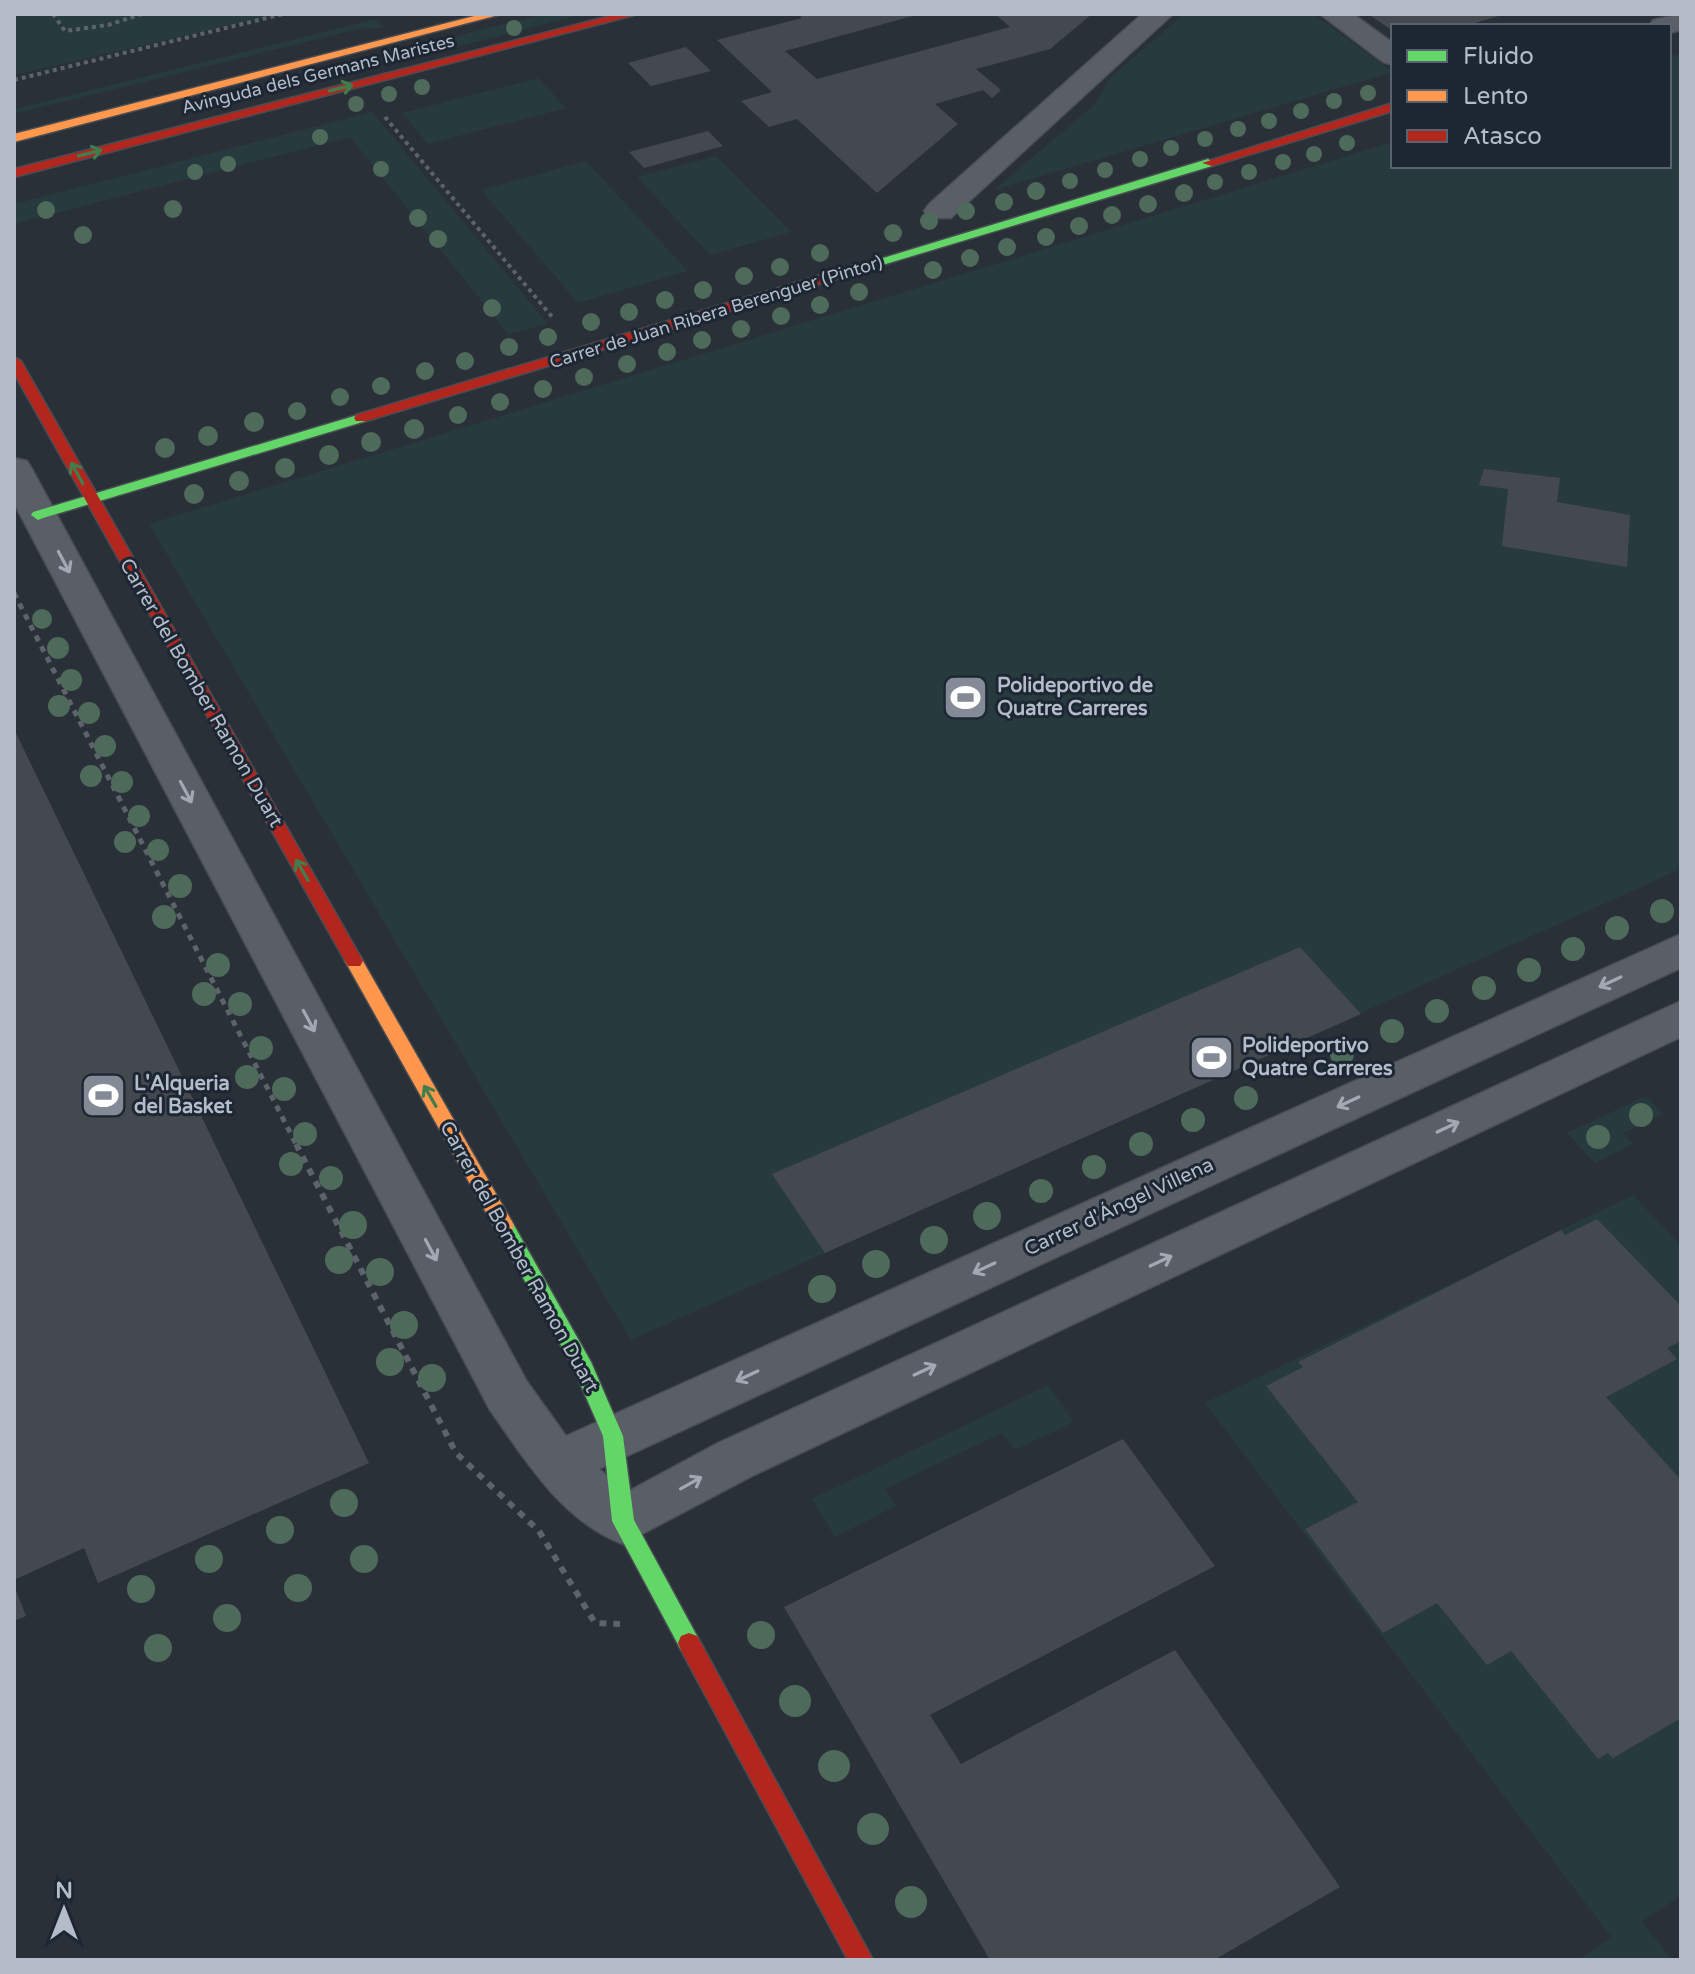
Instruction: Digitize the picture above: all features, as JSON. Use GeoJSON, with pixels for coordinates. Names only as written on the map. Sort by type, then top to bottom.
{"type":"FeatureCollection","features":[{"type":"Feature","properties":{"kind":"street","name":"Avinguda dels Germans Maristes"},"geometry":{"type":"LineString","coordinates":[[14,138],[496,14]]}},
{"type":"Feature","properties":{"kind":"street","name":"Avinguda dels Germans Maristes"},"geometry":{"type":"LineString","coordinates":[[14,173],[632,14]]}},
{"type":"Feature","properties":{"kind":"street"},"geometry":{"type":"LineString","coordinates":[[940,211],[1159,14]]}},
{"type":"Feature","properties":{"kind":"street"},"geometry":{"type":"LineString","coordinates":[[1334,14],[1391,55]]}},
{"type":"Feature","properties":{"kind":"street"},"geometry":{"type":"LineString","coordinates":[[371,45],[397,74]]}},
{"type":"Feature","properties":{"kind":"street","name":"Carrer de Juan Ribera Berenguer (Pintor)"},"geometry":{"type":"LineString","coordinates":[[38,515],[1391,108]]}},
{"type":"Feature","properties":{"kind":"street","name":"Carrer del Bomber Ramon Duart"},"geometry":{"type":"LineString","coordinates":[[14,361],[581,1362],[613,1436],[623,1521]]}},
{"type":"Feature","properties":{"kind":"street"},"geometry":{"type":"LineString","coordinates":[[14,469],[508,1395],[558,1466],[623,1521],[861,1960]]}},
{"type":"Feature","properties":{"kind":"street","name":"Carrer d'Ángel Villena"},"geometry":{"type":"LineString","coordinates":[[558,1466],[613,1436],[1681,950]]}},
{"type":"Feature","properties":{"kind":"street"},"geometry":{"type":"LineString","coordinates":[[623,1521],[736,1459],[1681,1018]]}},
{"type":"Feature","properties":{"kind":"path"},"geometry":{"type":"LineString","coordinates":[[53,14],[65,31],[108,25],[142,14]]}},
{"type":"Feature","properties":{"kind":"path"},"geometry":{"type":"LineString","coordinates":[[14,80],[283,14]]}},
{"type":"Feature","properties":{"kind":"path"},"geometry":{"type":"LineString","coordinates":[[376,107],[558,324]]}},
{"type":"Feature","properties":{"kind":"green space"},"geometry":{"type":"Polygon","coordinates":[[[14,14],[280,14],[14,75],[14,14]]]}},
{"type":"Feature","properties":{"kind":"green space"},"geometry":{"type":"Polygon","coordinates":[[[543,14],[584,14],[456,47],[449,38],[543,14]]]}},
{"type":"Feature","properties":{"kind":"green space"},"geometry":{"type":"Polygon","coordinates":[[[1184,14],[1313,14],[1391,71],[994,190],[1095,104],[1110,78],[1184,14]]]}},
{"type":"Feature","properties":{"kind":"green space"},"geometry":{"type":"Polygon","coordinates":[[[376,19],[385,28],[359,29],[14,114],[14,109],[376,19]]]}},
{"type":"Feature","properties":{"kind":"green space","name":"Polideportivo de Quatre Carreres"},"geometry":{"type":"Polygon","coordinates":[[[1681,53],[1681,869],[631,1340],[149,524],[1391,143],[1391,168],[1671,168],[1671,56],[1681,53]]]}},
{"type":"Feature","properties":{"kind":"green space"},"geometry":{"type":"Polygon","coordinates":[[[538,78],[566,108],[428,144],[402,113],[538,78]]]}},
{"type":"Feature","properties":{"kind":"green space"},"geometry":{"type":"Polygon","coordinates":[[[372,112],[548,324],[508,334],[350,137],[14,224],[14,204],[372,112]]]}},
{"type":"Feature","properties":{"kind":"green space"},"geometry":{"type":"Polygon","coordinates":[[[716,156],[791,232],[710,255],[637,177],[716,156]]]}},
{"type":"Feature","properties":{"kind":"green space"},"geometry":{"type":"Polygon","coordinates":[[[586,161],[688,271],[578,303],[481,190],[586,161]]]}},
{"type":"Feature","properties":{"kind":"green space"},"geometry":{"type":"Polygon","coordinates":[[[1646,1096],[1663,1114],[1623,1133],[1633,1144],[1595,1163],[1567,1133],[1646,1096]]]}},
{"type":"Feature","properties":{"kind":"green space"},"geometry":{"type":"Polygon","coordinates":[[[1633,1195],[1681,1245],[1681,1896],[1642,1921],[1672,1960],[1578,1960],[1612,1938],[1205,1403],[1633,1195]]]}},
{"type":"Feature","properties":{"kind":"green space"},"geometry":{"type":"Polygon","coordinates":[[[1048,1385],[1074,1422],[1015,1450],[1002,1433],[885,1489],[896,1506],[835,1537],[812,1499],[1048,1385]]]}},
{"type":"Feature","properties":{"kind":"building"},"geometry":{"type":"Polygon","coordinates":[[[798,14],[920,14],[785,51],[817,79],[1010,27],[995,14],[1092,14],[1050,49],[976,69],[1001,90],[992,98],[983,90],[935,104],[958,124],[877,193],[797,119],[769,127],[741,101],[772,92],[717,40],[802,18],[798,14]]]}},
{"type":"Feature","properties":{"kind":"building"},"geometry":{"type":"Polygon","coordinates":[[[1368,14],[1502,14],[1472,24],[1391,24],[1391,30],[1368,14]]]}},
{"type":"Feature","properties":{"kind":"building"},"geometry":{"type":"Polygon","coordinates":[[[686,47],[711,71],[651,86],[628,63],[686,47]]]}},
{"type":"Feature","properties":{"kind":"building"},"geometry":{"type":"Polygon","coordinates":[[[708,131],[723,146],[644,168],[629,152],[708,131]]]}},
{"type":"Feature","properties":{"kind":"building"},"geometry":{"type":"Polygon","coordinates":[[[1484,469],[1560,478],[1557,502],[1630,515],[1627,567],[1502,546],[1508,489],[1479,485],[1484,469]]]}},
{"type":"Feature","properties":{"kind":"building","name":"L'Alqueria del Basket"},"geometry":{"type":"Polygon","coordinates":[[[14,729],[369,1463],[98,1583],[84,1548],[14,1580],[14,729]]]}},
{"type":"Feature","properties":{"kind":"building"},"geometry":{"type":"Polygon","coordinates":[[[1300,947],[1361,1014],[825,1253],[772,1174],[1300,947]]]}},
{"type":"Feature","properties":{"kind":"building"},"geometry":{"type":"Polygon","coordinates":[[[1597,1219],[1681,1306],[1681,1341],[1667,1348],[1677,1359],[1606,1397],[1681,1480],[1681,1718],[1613,1758],[1608,1753],[1598,1759],[1511,1651],[1487,1665],[1437,1603],[1383,1633],[1305,1529],[1358,1502],[1266,1386],[1303,1367],[1298,1362],[1561,1230],[1565,1235],[1597,1219]]]}},
{"type":"Feature","properties":{"kind":"building"},"geometry":{"type":"Polygon","coordinates":[[[1123,1439],[1215,1566],[930,1715],[961,1764],[1175,1650],[1340,1887],[1214,1960],[990,1960],[784,1607],[1123,1439]]]}},
{"type":"Feature","properties":{"kind":"building"},"geometry":{"type":"Polygon","coordinates":[[[14,1585],[26,1616],[14,1621],[14,1585]]]}},
{"type":"Feature","properties":{"kind":"traffic: fast"},"geometry":{"type":"LineString","coordinates":[[854,269],[1208,163]]}},
{"type":"Feature","properties":{"kind":"traffic: fast"},"geometry":{"type":"LineString","coordinates":[[38,515],[361,418]]}},
{"type":"Feature","properties":{"kind":"traffic: fast"},"geometry":{"type":"LineString","coordinates":[[504,1226],[581,1362],[613,1436],[623,1521],[689,1643]]}},
{"type":"Feature","properties":{"kind":"traffic: slow"},"geometry":{"type":"LineString","coordinates":[[14,138],[496,14]]}},
{"type":"Feature","properties":{"kind":"traffic: slow"},"geometry":{"type":"LineString","coordinates":[[354,961],[504,1226]]}},
{"type":"Feature","properties":{"kind":"traffic: jam"},"geometry":{"type":"LineString","coordinates":[[14,173],[632,14]]}},
{"type":"Feature","properties":{"kind":"traffic: jam"},"geometry":{"type":"LineString","coordinates":[[1208,163],[1391,108]]}},
{"type":"Feature","properties":{"kind":"traffic: jam"},"geometry":{"type":"LineString","coordinates":[[361,418],[854,269]]}},
{"type":"Feature","properties":{"kind":"traffic: jam"},"geometry":{"type":"LineString","coordinates":[[14,361],[354,961]]}},
{"type":"Feature","properties":{"kind":"traffic: jam"},"geometry":{"type":"LineString","coordinates":[[689,1643],[861,1960]]}},
{"type":"Feature","properties":{"kind":"place","name":"Polideportivo de Quatre Carreres"},"geometry":{"type":"Point","coordinates":[966,697]}},
{"type":"Feature","properties":{"kind":"place","name":"Polideportivo Quatre Carreres"},"geometry":{"type":"Point","coordinates":[1211,1058]}},
{"type":"Feature","properties":{"kind":"place","name":"L'Alqueria del Basket"},"geometry":{"type":"Point","coordinates":[103,1096]}}]}
